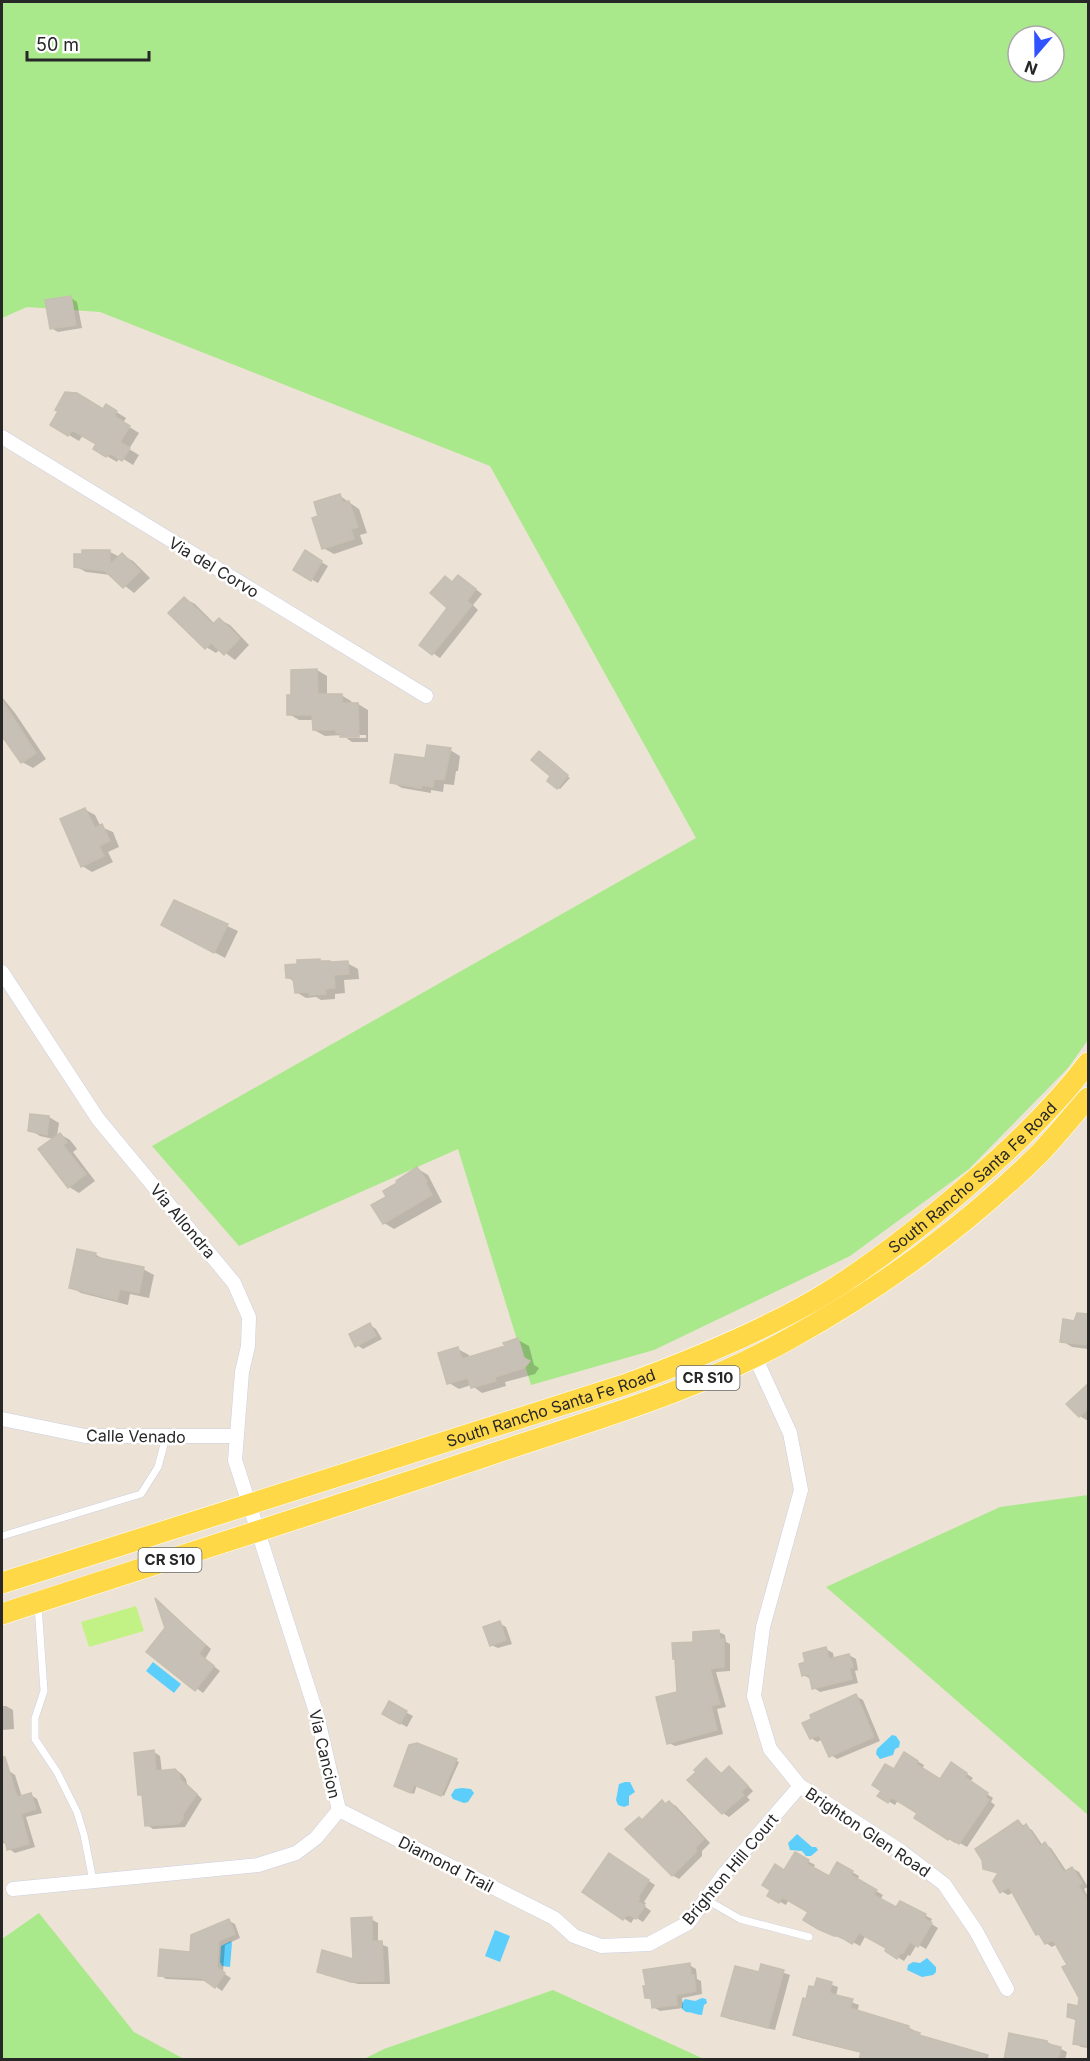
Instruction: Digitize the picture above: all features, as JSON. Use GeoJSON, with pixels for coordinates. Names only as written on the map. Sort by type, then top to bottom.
{"type":"FeatureCollection","features":[{"type":"Feature","properties":{"kind":"main road","name":"South Rancho Santa Fe Road"},"geometry":{"type":"LineString","coordinates":[[2,1583],[624,1385],[687,1362],[747,1336],[815,1300],[877,1260],[921,1226],[1018,1143],[1089,1063]]}},
{"type":"Feature","properties":{"kind":"main road","name":"South Rancho Santa Fe Road"},"geometry":{"type":"LineString","coordinates":[[2,1614],[257,1532],[669,1394],[755,1357],[822,1321],[893,1274],[976,1211],[1041,1152],[1089,1098]]}},
{"type":"Feature","properties":{"kind":"street","name":"Via del Corvo"},"geometry":{"type":"LineString","coordinates":[[2,437],[426,696]]}},
{"type":"Feature","properties":{"kind":"street","name":"Via Allondra"},"geometry":{"type":"LineString","coordinates":[[2,972],[98,1119],[234,1284],[249,1317],[248,1346],[242,1372],[235,1460],[249,1505]]}},
{"type":"Feature","properties":{"kind":"street","name":"Brighton Glen Road"},"geometry":{"type":"LineString","coordinates":[[755,1357],[790,1433],[801,1490],[763,1627],[754,1696],[770,1749],[800,1786],[902,1852],[944,1884],[976,1930],[1007,1989]]}},
{"type":"Feature","properties":{"kind":"street","name":"Calle Venado"},"geometry":{"type":"LineString","coordinates":[[2,1419],[85,1436],[237,1436]]}},
{"type":"Feature","properties":{"kind":"street","name":"Via Cancion"},"geometry":{"type":"LineString","coordinates":[[13,1889],[258,1865],[296,1853],[316,1838],[339,1810],[317,1715],[249,1505]]}},
{"type":"Feature","properties":{"kind":"street","name":"Brighton Hill Court"},"geometry":{"type":"LineString","coordinates":[[554,1918],[574,1936],[601,1946],[649,1944],[688,1923],[725,1873],[800,1786]]}},
{"type":"Feature","properties":{"kind":"street","name":"Diamond Trail"},"geometry":{"type":"LineString","coordinates":[[339,1810],[554,1918]]}},
{"type":"Feature","properties":{"kind":"lane"},"geometry":{"type":"LineString","coordinates":[[2,1536],[141,1494],[158,1467],[166,1437]]}},
{"type":"Feature","properties":{"kind":"lane"},"geometry":{"type":"LineString","coordinates":[[38,1602],[44,1692],[35,1718],[35,1739],[57,1772],[77,1812],[93,1881]]}},
{"type":"Feature","properties":{"kind":"lane"},"geometry":{"type":"LineString","coordinates":[[707,1900],[740,1919],[808,1937]]}},
{"type":"Feature","properties":{"kind":"green space"},"geometry":{"type":"Polygon","coordinates":[[[2,2],[1088,2],[1088,1040],[1068,1068],[969,1169],[850,1256],[654,1350],[531,1385],[458,1149],[239,1246],[152,1146],[696,838],[490,466],[100,312],[27,307],[2,318],[2,2]]]}},
{"type":"Feature","properties":{"kind":"green space"},"geometry":{"type":"Polygon","coordinates":[[[1088,1495],[1088,1815],[826,1587],[1000,1507],[1088,1495]]]}},
{"type":"Feature","properties":{"kind":"green space"},"geometry":{"type":"Polygon","coordinates":[[[136,1606],[144,1631],[89,1647],[81,1622],[136,1606]]]}},
{"type":"Feature","properties":{"kind":"green space"},"geometry":{"type":"Polygon","coordinates":[[[39,1913],[134,2032],[184,2059],[2,2059],[2,1939],[39,1913]]]}},
{"type":"Feature","properties":{"kind":"green space"},"geometry":{"type":"Polygon","coordinates":[[[553,1990],[704,2059],[364,2059],[384,2049],[553,1990]]]}},
{"type":"Feature","properties":{"kind":"water"},"geometry":{"type":"Polygon","coordinates":[[[153,1662],[181,1684],[174,1693],[146,1671],[153,1662]]]}},
{"type":"Feature","properties":{"kind":"water"},"geometry":{"type":"Polygon","coordinates":[[[892,1735],[896,1736],[900,1742],[899,1747],[895,1749],[893,1755],[880,1759],[876,1754],[877,1749],[892,1735]]]}},
{"type":"Feature","properties":{"kind":"water"},"geometry":{"type":"Polygon","coordinates":[[[630,1782],[635,1792],[629,1796],[629,1805],[624,1807],[618,1805],[616,1800],[619,1784],[630,1782]]]}},
{"type":"Feature","properties":{"kind":"water"},"geometry":{"type":"Polygon","coordinates":[[[455,1789],[471,1789],[474,1793],[468,1802],[453,1799],[451,1795],[455,1789]]]}},
{"type":"Feature","properties":{"kind":"water"},"geometry":{"type":"Polygon","coordinates":[[[797,1834],[818,1850],[811,1856],[806,1856],[802,1851],[790,1850],[788,1843],[797,1834]]]}},
{"type":"Feature","properties":{"kind":"water"},"geometry":{"type":"Polygon","coordinates":[[[495,1930],[510,1936],[500,1962],[485,1956],[495,1930]]]}},
{"type":"Feature","properties":{"kind":"water"},"geometry":{"type":"Polygon","coordinates":[[[231,1941],[230,1967],[222,1966],[221,1946],[231,1941]]]}},
{"type":"Feature","properties":{"kind":"water"},"geometry":{"type":"Polygon","coordinates":[[[927,1958],[936,1967],[933,1975],[922,1977],[907,1970],[908,1965],[913,1962],[920,1963],[927,1958]]]}},
{"type":"Feature","properties":{"kind":"water"},"geometry":{"type":"Polygon","coordinates":[[[685,1999],[695,2001],[706,1999],[707,2003],[704,2005],[702,2015],[682,2009],[685,1999]]]}},
{"type":"Feature","properties":{"kind":"building"},"geometry":{"type":"Polygon","coordinates":[[[71,296],[76,325],[50,329],[45,300],[71,296]]]}},
{"type":"Feature","properties":{"kind":"building"},"geometry":{"type":"Polygon","coordinates":[[[65,392],[77,393],[103,409],[106,404],[117,411],[114,416],[130,426],[120,442],[130,448],[122,461],[109,453],[106,457],[93,449],[96,444],[72,430],[68,436],[50,425],[65,392]]]}},
{"type":"Feature","properties":{"kind":"building"},"geometry":{"type":"Polygon","coordinates":[[[340,494],[343,503],[349,501],[358,527],[351,529],[354,539],[322,549],[312,518],[318,516],[314,502],[340,494]]]}},
{"type":"Feature","properties":{"kind":"building"},"geometry":{"type":"Polygon","coordinates":[[[82,550],[110,550],[110,565],[122,553],[140,571],[123,588],[105,571],[74,567],[74,554],[82,554],[82,550]]]}},
{"type":"Feature","properties":{"kind":"building"},"geometry":{"type":"Polygon","coordinates":[[[305,550],[322,561],[311,581],[293,570],[305,550]]]}},
{"type":"Feature","properties":{"kind":"building"},"geometry":{"type":"Polygon","coordinates":[[[458,575],[476,589],[467,601],[472,605],[432,655],[419,645],[447,608],[430,593],[445,576],[452,582],[458,575]]]}},
{"type":"Feature","properties":{"kind":"building"},"geometry":{"type":"Polygon","coordinates":[[[184,597],[213,624],[219,618],[240,638],[224,655],[211,643],[205,649],[168,613],[184,597]]]}},
{"type":"Feature","properties":{"kind":"building"},"geometry":{"type":"Polygon","coordinates":[[[317,669],[318,694],[342,694],[342,703],[358,703],[359,737],[340,737],[340,733],[336,733],[336,730],[313,730],[312,715],[287,715],[287,695],[291,695],[291,670],[317,669]]]}},
{"type":"Feature","properties":{"kind":"building"},"geometry":{"type":"Polygon","coordinates":[[[2,700],[36,753],[21,763],[2,739],[2,700]]]}},
{"type":"Feature","properties":{"kind":"building"},"geometry":{"type":"Polygon","coordinates":[[[427,745],[451,748],[444,780],[434,779],[433,787],[421,785],[421,788],[390,783],[395,754],[425,758],[427,745]]]}},
{"type":"Feature","properties":{"kind":"building"},"geometry":{"type":"Polygon","coordinates":[[[539,751],[568,775],[557,789],[547,781],[550,776],[531,760],[539,751]]]}},
{"type":"Feature","properties":{"kind":"building"},"geometry":{"type":"Polygon","coordinates":[[[85,808],[95,828],[102,824],[110,841],[99,846],[104,856],[81,867],[60,819],[85,808]]]}},
{"type":"Feature","properties":{"kind":"building"},"geometry":{"type":"Polygon","coordinates":[[[174,900],[228,924],[214,953],[161,925],[174,900]]]}},
{"type":"Feature","properties":{"kind":"building"},"geometry":{"type":"Polygon","coordinates":[[[320,959],[320,961],[330,962],[348,961],[349,974],[334,975],[335,988],[325,989],[326,994],[295,993],[293,978],[286,978],[285,965],[297,964],[297,960],[320,959]]]}},
{"type":"Feature","properties":{"kind":"building"},"geometry":{"type":"Polygon","coordinates":[[[30,1114],[49,1116],[47,1135],[28,1131],[30,1114]]]}},
{"type":"Feature","properties":{"kind":"building"},"geometry":{"type":"Polygon","coordinates":[[[60,1133],[67,1142],[63,1145],[86,1174],[68,1188],[38,1149],[60,1133]]]}},
{"type":"Feature","properties":{"kind":"building"},"geometry":{"type":"Polygon","coordinates":[[[417,1167],[427,1181],[425,1182],[432,1195],[383,1224],[371,1205],[386,1197],[383,1191],[417,1167]]]}},
{"type":"Feature","properties":{"kind":"building"},"geometry":{"type":"Polygon","coordinates":[[[77,1249],[96,1253],[95,1257],[144,1267],[139,1293],[120,1289],[117,1300],[69,1288],[77,1249]]]}},
{"type":"Feature","properties":{"kind":"building"},"geometry":{"type":"Polygon","coordinates":[[[1077,1313],[1089,1314],[1089,1345],[1060,1342],[1063,1319],[1074,1321],[1077,1313]]]}},
{"type":"Feature","properties":{"kind":"building"},"geometry":{"type":"Polygon","coordinates":[[[370,1323],[376,1336],[355,1347],[349,1334],[370,1323]]]}},
{"type":"Feature","properties":{"kind":"building"},"geometry":{"type":"Polygon","coordinates":[[[518,1338],[524,1358],[530,1361],[524,1368],[495,1377],[496,1381],[471,1388],[468,1378],[447,1384],[438,1353],[458,1347],[462,1359],[505,1346],[503,1343],[518,1338]]]}},
{"type":"Feature","properties":{"kind":"building"},"geometry":{"type":"Polygon","coordinates":[[[1089,1383],[1089,1408],[1079,1417],[1066,1404],[1089,1383]]]}},
{"type":"Feature","properties":{"kind":"building"},"geometry":{"type":"Polygon","coordinates":[[[155,1598],[205,1645],[199,1654],[214,1666],[195,1691],[146,1652],[165,1628],[155,1598]]]}},
{"type":"Feature","properties":{"kind":"building"},"geometry":{"type":"Polygon","coordinates":[[[500,1621],[506,1640],[490,1646],[483,1627],[500,1621]]]}},
{"type":"Feature","properties":{"kind":"building"},"geometry":{"type":"Polygon","coordinates":[[[719,1630],[720,1639],[724,1639],[724,1667],[710,1669],[720,1704],[711,1706],[717,1730],[667,1744],[656,1697],[677,1692],[672,1643],[693,1642],[693,1632],[719,1630]]]}},
{"type":"Feature","properties":{"kind":"building"},"geometry":{"type":"Polygon","coordinates":[[[826,1647],[829,1659],[849,1654],[853,1667],[849,1668],[852,1679],[812,1689],[809,1674],[802,1676],[799,1664],[805,1662],[803,1653],[826,1647]]]}},
{"type":"Feature","properties":{"kind":"building"},"geometry":{"type":"Polygon","coordinates":[[[856,1694],[874,1737],[829,1757],[819,1735],[810,1739],[802,1723],[811,1719],[810,1715],[856,1694]]]}},
{"type":"Feature","properties":{"kind":"building"},"geometry":{"type":"Polygon","coordinates":[[[389,1701],[407,1711],[400,1724],[382,1714],[389,1701]]]}},
{"type":"Feature","properties":{"kind":"building"},"geometry":{"type":"Polygon","coordinates":[[[417,1743],[457,1759],[441,1796],[414,1785],[411,1793],[394,1786],[409,1745],[417,1743]]]}},
{"type":"Feature","properties":{"kind":"building"},"geometry":{"type":"Polygon","coordinates":[[[154,1750],[156,1771],[175,1769],[180,1774],[180,1779],[197,1794],[178,1824],[145,1826],[142,1795],[138,1795],[134,1753],[154,1750]]]}},
{"type":"Feature","properties":{"kind":"building"},"geometry":{"type":"Polygon","coordinates":[[[904,1752],[918,1761],[916,1764],[940,1779],[951,1762],[967,1773],[965,1777],[988,1793],[985,1797],[989,1800],[959,1844],[949,1838],[948,1840],[914,1818],[917,1813],[891,1797],[888,1803],[877,1796],[881,1791],[872,1785],[885,1764],[894,1769],[904,1752]]]}},
{"type":"Feature","properties":{"kind":"building"},"geometry":{"type":"Polygon","coordinates":[[[2,1757],[5,1757],[17,1797],[31,1793],[36,1809],[21,1814],[29,1844],[7,1850],[5,1840],[2,1841],[2,1757]]]}},
{"type":"Feature","properties":{"kind":"building"},"geometry":{"type":"Polygon","coordinates":[[[706,1758],[721,1774],[729,1766],[748,1786],[741,1792],[744,1795],[722,1814],[687,1780],[706,1758]]]}},
{"type":"Feature","properties":{"kind":"building"},"geometry":{"type":"Polygon","coordinates":[[[662,1800],[665,1804],[669,1801],[704,1839],[696,1847],[696,1852],[672,1876],[625,1829],[639,1817],[642,1820],[662,1800]]]}},
{"type":"Feature","properties":{"kind":"building"},"geometry":{"type":"Polygon","coordinates":[[[1018,1820],[1023,1827],[1026,1824],[1040,1846],[1045,1842],[1064,1872],[1072,1867],[1082,1883],[1078,1885],[1089,1902],[1089,2046],[1073,2044],[1076,2019],[1067,2017],[1068,2004],[1078,2006],[1079,1998],[1062,1967],[1067,1965],[1053,1940],[1045,1944],[1039,1934],[1036,1935],[1009,1887],[1000,1893],[993,1881],[998,1873],[983,1869],[982,1860],[975,1849],[1018,1820]]]}},
{"type":"Feature","properties":{"kind":"building"},"geometry":{"type":"Polygon","coordinates":[[[795,1852],[809,1860],[807,1864],[829,1876],[837,1862],[853,1871],[851,1875],[877,1890],[874,1895],[896,1907],[900,1901],[926,1914],[924,1918],[932,1923],[918,1947],[910,1942],[897,1959],[885,1951],[886,1948],[859,1933],[852,1944],[803,1920],[808,1912],[782,1897],[779,1903],[767,1896],[770,1890],[762,1885],[775,1864],[784,1870],[795,1852]]]}},
{"type":"Feature","properties":{"kind":"building"},"geometry":{"type":"Polygon","coordinates":[[[609,1853],[649,1880],[638,1897],[640,1898],[638,1901],[645,1906],[636,1919],[628,1914],[623,1920],[582,1892],[609,1853]]]}},
{"type":"Feature","properties":{"kind":"building"},"geometry":{"type":"Polygon","coordinates":[[[372,1917],[372,1941],[382,1941],[384,1981],[351,1982],[317,1972],[322,1950],[353,1959],[351,1918],[372,1917]]]}},
{"type":"Feature","properties":{"kind":"building"},"geometry":{"type":"Polygon","coordinates":[[[229,1919],[235,1934],[219,1941],[217,1967],[225,1973],[215,1988],[201,1978],[158,1976],[160,1949],[190,1952],[191,1935],[229,1919]]]}},
{"type":"Feature","properties":{"kind":"building"},"geometry":{"type":"Polygon","coordinates":[[[690,1963],[696,1991],[676,1995],[677,2005],[652,2008],[651,1998],[645,1998],[643,1986],[646,1986],[643,1970],[690,1963]]]}},
{"type":"Feature","properties":{"kind":"building"},"geometry":{"type":"Polygon","coordinates":[[[761,1964],[784,1970],[768,2028],[721,2016],[735,1966],[759,1972],[761,1964]]]}},
{"type":"Feature","properties":{"kind":"building"},"geometry":{"type":"Polygon","coordinates":[[[817,1978],[832,1982],[830,1992],[832,1994],[853,1999],[850,2008],[909,2026],[908,2029],[920,2033],[919,2035],[988,2055],[987,2060],[859,2060],[861,2052],[793,2035],[803,1998],[806,1999],[809,1986],[814,1987],[817,1978]]]}},
{"type":"Feature","properties":{"kind":"building"},"geometry":{"type":"Polygon","coordinates":[[[1009,2033],[1047,2041],[1048,2044],[1061,2047],[1058,2060],[1004,2060],[1009,2033]]]}}]}
